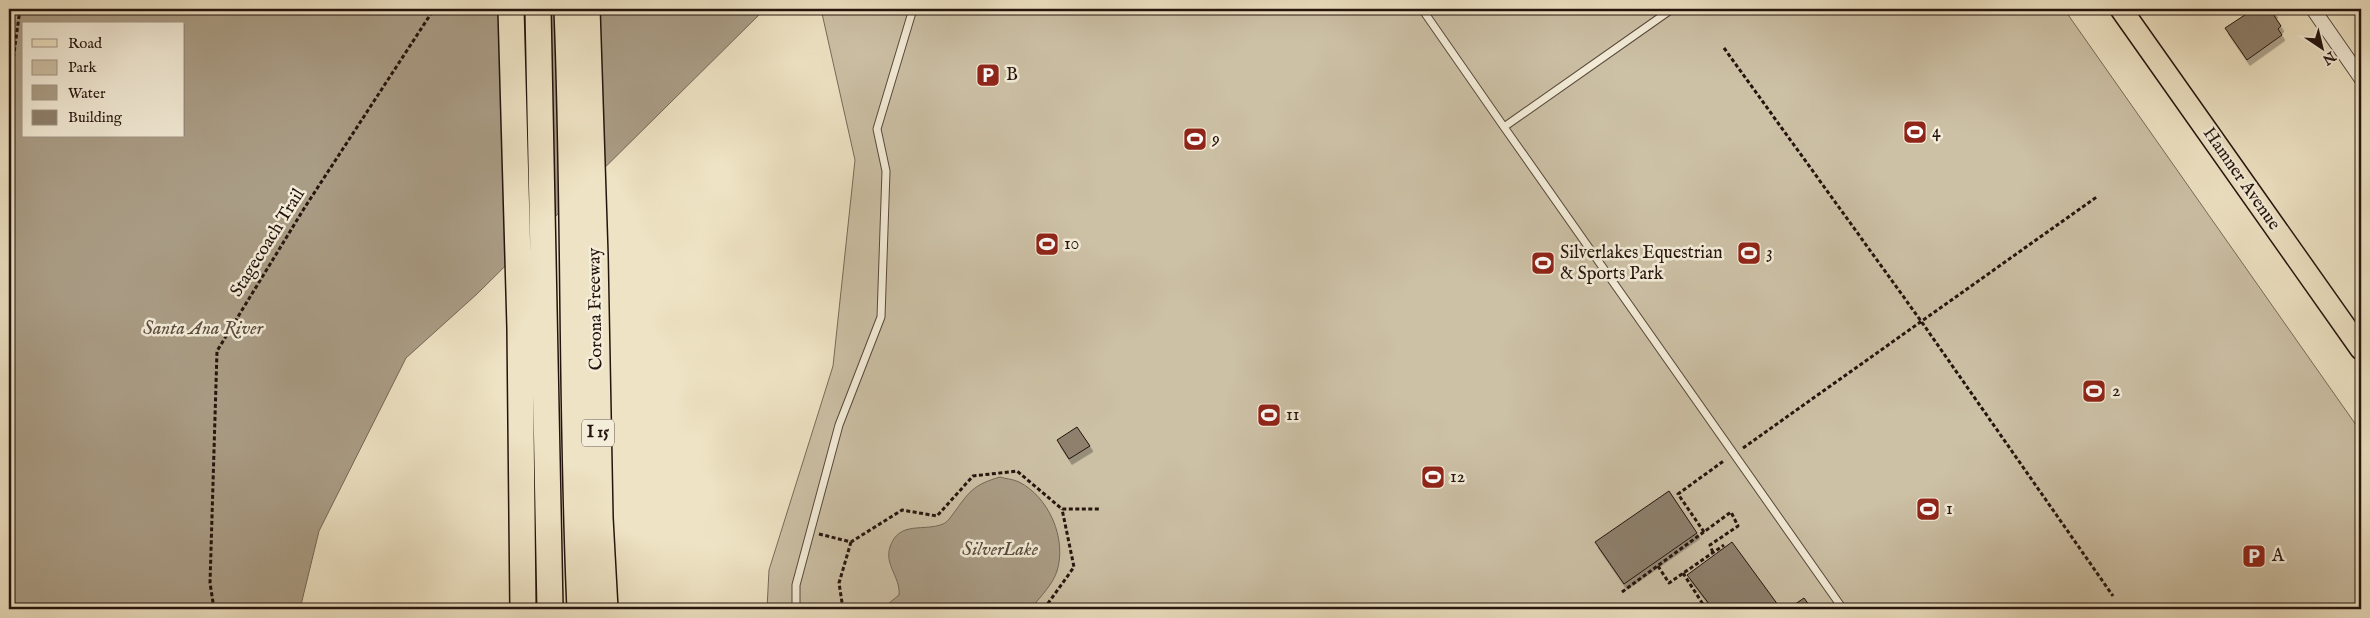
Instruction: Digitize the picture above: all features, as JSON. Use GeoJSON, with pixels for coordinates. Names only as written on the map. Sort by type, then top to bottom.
{"type":"FeatureCollection","features":[{"type":"Feature","properties":{"kind":"highway"},"geometry":{"type":"LineString","coordinates":[[511,9],[520,328],[523,609]]}},
{"type":"Feature","properties":{"kind":"highway"},"geometry":{"type":"LineString","coordinates":[[538,9],[550,609]]}},
{"type":"Feature","properties":{"kind":"highway"},"geometry":{"type":"LineString","coordinates":[[567,9],[571,124],[574,478],[580,609]]}},
{"type":"Feature","properties":{"kind":"highway","name":"Corona Freeway"},"geometry":{"type":"LineString","coordinates":[[587,9],[595,256],[600,518],[605,609]]}},
{"type":"Feature","properties":{"kind":"main road","name":"Hamner Avenue"},"geometry":{"type":"LineString","coordinates":[[2121,9],[2361,349]]}},
{"type":"Feature","properties":{"kind":"street"},"geometry":{"type":"LineString","coordinates":[[2313,9],[2361,78]]}},
{"type":"Feature","properties":{"kind":"lane"},"geometry":{"type":"LineString","coordinates":[[796,609],[796,585],[839,425],[881,317],[886,172],[877,129],[913,9]]}},
{"type":"Feature","properties":{"kind":"lane"},"geometry":{"type":"LineString","coordinates":[[1422,9],[1843,609]]}},
{"type":"Feature","properties":{"kind":"lane"},"geometry":{"type":"LineString","coordinates":[[1504,127],[1672,9]]}},
{"type":"Feature","properties":{"kind":"path"},"geometry":{"type":"LineString","coordinates":[[9,90],[20,9]]}},
{"type":"Feature","properties":{"kind":"path","name":"Stagecoach Trail"},"geometry":{"type":"LineString","coordinates":[[214,609],[210,583],[217,351],[305,207],[434,9]]}},
{"type":"Feature","properties":{"kind":"path"},"geometry":{"type":"LineString","coordinates":[[1724,48],[1921,321],[2113,596]]}},
{"type":"Feature","properties":{"kind":"path"},"geometry":{"type":"LineString","coordinates":[[1704,532],[1678,494],[2098,196]]}},
{"type":"Feature","properties":{"kind":"path"},"geometry":{"type":"LineString","coordinates":[[843,609],[839,583],[851,542],[902,510],[937,516],[973,476],[1017,471],[1062,509],[1074,567],[1044,609]]}},
{"type":"Feature","properties":{"kind":"path"},"geometry":{"type":"LineString","coordinates":[[1062,509],[1100,509]]}},
{"type":"Feature","properties":{"kind":"path"},"geometry":{"type":"LineString","coordinates":[[1622,592],[1731,512],[1738,526],[1710,545],[1713,553]]}},
{"type":"Feature","properties":{"kind":"path"},"geometry":{"type":"LineString","coordinates":[[811,531],[851,542]]}},
{"type":"Feature","properties":{"kind":"path"},"geometry":{"type":"LineString","coordinates":[[1658,566],[1669,583],[1724,545]]}},
{"type":"Feature","properties":{"kind":"path"},"geometry":{"type":"LineString","coordinates":[[1683,573],[1706,609]]}},
{"type":"Feature","properties":{"kind":"green space","name":"Silverlakes Equestrian & Sports Park"},"geometry":{"type":"Polygon","coordinates":[[[821,9],[2064,9],[2361,432],[2361,609],[767,609],[769,570],[833,366],[855,160],[821,9]]]}},
{"type":"Feature","properties":{"kind":"water","name":"Santa Ana River"},"geometry":{"type":"Polygon","coordinates":[[[9,9],[765,9],[477,294],[406,358],[319,531],[300,609],[9,609],[9,9]]]}},
{"type":"Feature","properties":{"kind":"water","name":"SilverLake"},"geometry":{"type":"Polygon","coordinates":[[[1000,477],[1019,482],[1030,489],[1047,508],[1057,533],[1060,546],[1057,571],[1050,585],[1031,609],[882,609],[899,595],[898,583],[889,560],[889,554],[890,547],[899,533],[913,528],[936,526],[945,523],[965,497],[974,489],[985,482],[1000,477]]]}},
{"type":"Feature","properties":{"kind":"building"},"geometry":{"type":"Polygon","coordinates":[[[2254,9],[2272,9],[2281,26],[2278,29],[2282,35],[2247,60],[2225,28],[2254,9]]]}},
{"type":"Feature","properties":{"kind":"building"},"geometry":{"type":"Polygon","coordinates":[[[1077,427],[1090,446],[1069,459],[1057,440],[1077,427]]]}},
{"type":"Feature","properties":{"kind":"building"},"geometry":{"type":"Polygon","coordinates":[[[1669,491],[1697,533],[1624,584],[1595,542],[1669,491]]]}},
{"type":"Feature","properties":{"kind":"building"},"geometry":{"type":"Polygon","coordinates":[[[1732,542],[1781,609],[1713,609],[1687,575],[1732,542]]]}},
{"type":"Feature","properties":{"kind":"building"},"geometry":{"type":"Polygon","coordinates":[[[1804,598],[1812,609],[1788,609],[1804,598]]]}},
{"type":"Feature","properties":{"kind":"place","name":"B"},"geometry":{"type":"Point","coordinates":[988,75]}},
{"type":"Feature","properties":{"kind":"place","name":"4"},"geometry":{"type":"Point","coordinates":[1915,132]}},
{"type":"Feature","properties":{"kind":"place","name":"9"},"geometry":{"type":"Point","coordinates":[1195,139]}},
{"type":"Feature","properties":{"kind":"place","name":"10"},"geometry":{"type":"Point","coordinates":[1047,244]}},
{"type":"Feature","properties":{"kind":"place","name":"3"},"geometry":{"type":"Point","coordinates":[1749,253]}},
{"type":"Feature","properties":{"kind":"place","name":"Silverlakes Equestrian & Sports Park"},"geometry":{"type":"Point","coordinates":[1543,263]}},
{"type":"Feature","properties":{"kind":"place","name":"2"},"geometry":{"type":"Point","coordinates":[2094,391]}},
{"type":"Feature","properties":{"kind":"place","name":"11"},"geometry":{"type":"Point","coordinates":[1269,415]}},
{"type":"Feature","properties":{"kind":"place","name":"12"},"geometry":{"type":"Point","coordinates":[1433,477]}},
{"type":"Feature","properties":{"kind":"place","name":"1"},"geometry":{"type":"Point","coordinates":[1928,509]}},
{"type":"Feature","properties":{"kind":"place","name":"A"},"geometry":{"type":"Point","coordinates":[2254,556]}}]}
